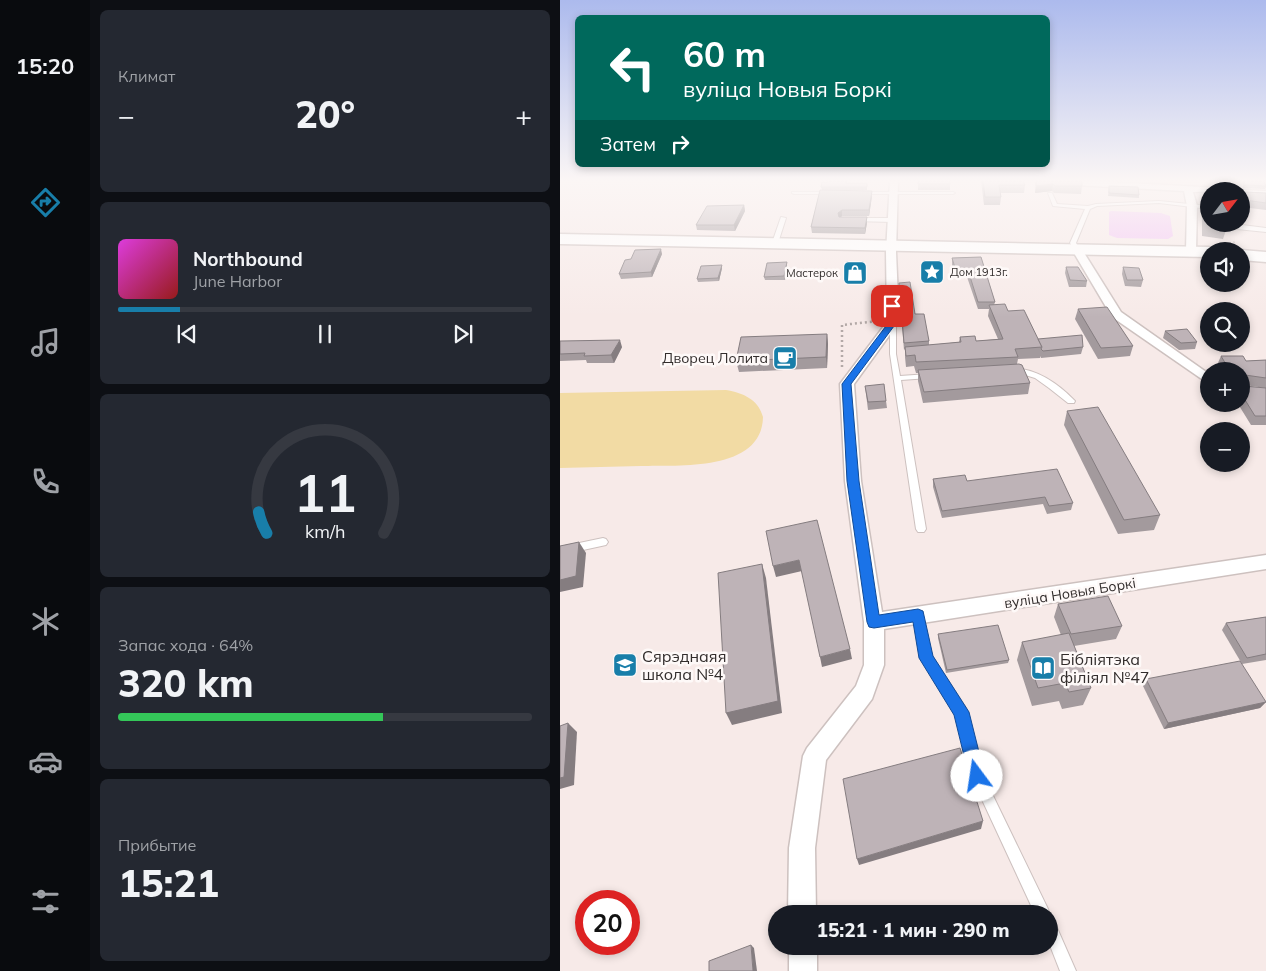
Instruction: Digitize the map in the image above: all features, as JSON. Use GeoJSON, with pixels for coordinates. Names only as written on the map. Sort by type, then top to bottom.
{"type":"FeatureCollection","features":[{"type":"Feature","properties":{"kind":"main road"},"geometry":{"type":"LineString","coordinates":[[560,239],[1200,251]]}},
{"type":"Feature","properties":{"kind":"main road"},"geometry":{"type":"LineString","coordinates":[[1250,252],[1266,258]]}},
{"type":"Feature","properties":{"kind":"street"},"geometry":{"type":"LineString","coordinates":[[802,905],[802,848],[814,756],[864,692],[874,665],[874,622],[853,481],[846,384],[893,322],[893,226]]}},
{"type":"Feature","properties":{"kind":"street"},"geometry":{"type":"LineString","coordinates":[[1191,251],[1192,226]]}},
{"type":"Feature","properties":{"kind":"street"},"geometry":{"type":"LineString","coordinates":[[1076,248],[1116,314],[1200,374]]}},
{"type":"Feature","properties":{"kind":"street","name":"вуліца Новыя Боркі"},"geometry":{"type":"LineString","coordinates":[[874,622],[1265,564]]}},
{"type":"Feature","properties":{"kind":"street"},"geometry":{"type":"LineString","coordinates":[[803,955],[803,971]]}},
{"type":"Feature","properties":{"kind":"lane"},"geometry":{"type":"LineString","coordinates":[[775,242],[780,226]]}},
{"type":"Feature","properties":{"kind":"lane"},"geometry":{"type":"LineString","coordinates":[[1076,248],[1074,243],[1081,226]]}},
{"type":"Feature","properties":{"kind":"lane"},"geometry":{"type":"LineString","coordinates":[[1250,228],[1266,230]]}},
{"type":"Feature","properties":{"kind":"lane"},"geometry":{"type":"LineString","coordinates":[[893,322],[893,354],[920,529]]}},
{"type":"Feature","properties":{"kind":"lane"},"geometry":{"type":"LineString","coordinates":[[893,354],[904,353]]}},
{"type":"Feature","properties":{"kind":"lane"},"geometry":{"type":"LineString","coordinates":[[1001,372],[1019,371],[1031,375],[1071,401]]}},
{"type":"Feature","properties":{"kind":"lane"},"geometry":{"type":"LineString","coordinates":[[897,378],[936,376]]}},
{"type":"Feature","properties":{"kind":"lane"},"geometry":{"type":"LineString","coordinates":[[560,551],[603,542]]}},
{"type":"Feature","properties":{"kind":"lane"},"geometry":{"type":"LineString","coordinates":[[918,615],[927,658],[962,712],[977,776],[1039,905]]}},
{"type":"Feature","properties":{"kind":"lane"},"geometry":{"type":"LineString","coordinates":[[1058,947],[1068,971]]}},
{"type":"Feature","properties":{"kind":"shaded area"},"geometry":{"type":"Polygon","coordinates":[[[1109,226],[1172,226],[1173,236],[1168,239],[1117,238],[1109,235],[1109,226]]]}},
{"type":"Feature","properties":{"kind":"shaded area"},"geometry":{"type":"Polygon","coordinates":[[[726,390],[738,393],[754,401],[763,417],[759,435],[749,448],[734,456],[716,462],[696,465],[560,468],[560,393],[726,390]]]}},
{"type":"Feature","properties":{"kind":"building"},"geometry":{"type":"Polygon","coordinates":[[[811,226],[865,226],[865,228],[811,226]]]}},
{"type":"Feature","properties":{"kind":"building"},"geometry":{"type":"Polygon","coordinates":[[[661,249],[651,272],[619,274],[625,260],[631,259],[635,250],[661,249]]]}},
{"type":"Feature","properties":{"kind":"building"},"geometry":{"type":"Polygon","coordinates":[[[981,257],[995,302],[978,302],[968,270],[956,271],[952,258],[981,257]]]}},
{"type":"Feature","properties":{"kind":"building"},"geometry":{"type":"Polygon","coordinates":[[[787,262],[784,276],[764,277],[767,263],[787,262]]]}},
{"type":"Feature","properties":{"kind":"building"},"geometry":{"type":"Polygon","coordinates":[[[722,265],[718,278],[697,279],[701,266],[722,265]]]}},
{"type":"Feature","properties":{"kind":"building"},"geometry":{"type":"Polygon","coordinates":[[[1066,267],[1078,267],[1087,281],[1070,280],[1066,267]]]}},
{"type":"Feature","properties":{"kind":"building"},"geometry":{"type":"Polygon","coordinates":[[[1123,267],[1139,268],[1143,280],[1127,280],[1123,267]]]}},
{"type":"Feature","properties":{"kind":"building"},"geometry":{"type":"Polygon","coordinates":[[[910,282],[915,314],[924,314],[929,341],[904,343],[899,283],[910,282]]]}},
{"type":"Feature","properties":{"kind":"building"},"geometry":{"type":"Polygon","coordinates":[[[1005,304],[1008,311],[1024,310],[1042,347],[1015,349],[1018,357],[916,362],[915,355],[906,356],[905,347],[961,342],[960,337],[975,336],[976,341],[1003,339],[989,305],[1005,304]]]}},
{"type":"Feature","properties":{"kind":"building"},"geometry":{"type":"Polygon","coordinates":[[[1107,307],[1133,346],[1101,348],[1078,309],[1107,307]]]}},
{"type":"Feature","properties":{"kind":"building"},"geometry":{"type":"Polygon","coordinates":[[[1187,329],[1197,342],[1181,343],[1165,331],[1187,329]]]}},
{"type":"Feature","properties":{"kind":"building"},"geometry":{"type":"Polygon","coordinates":[[[827,334],[826,357],[736,361],[741,337],[827,334]]]}},
{"type":"Feature","properties":{"kind":"building"},"geometry":{"type":"Polygon","coordinates":[[[1082,335],[1083,347],[1043,351],[1038,339],[1082,335]]]}},
{"type":"Feature","properties":{"kind":"building"},"geometry":{"type":"Polygon","coordinates":[[[620,340],[611,355],[584,356],[585,353],[560,354],[560,341],[620,340]]]}},
{"type":"Feature","properties":{"kind":"building"},"geometry":{"type":"Polygon","coordinates":[[[1221,356],[1243,356],[1246,361],[1266,360],[1266,378],[1250,376],[1250,362],[1225,362],[1221,356]]]}},
{"type":"Feature","properties":{"kind":"building"},"geometry":{"type":"Polygon","coordinates":[[[1022,365],[1030,383],[924,392],[918,370],[1022,365]]]}},
{"type":"Feature","properties":{"kind":"building"},"geometry":{"type":"Polygon","coordinates":[[[884,384],[886,401],[868,402],[865,386],[884,384]]]}},
{"type":"Feature","properties":{"kind":"building"},"geometry":{"type":"Polygon","coordinates":[[[1250,387],[1266,388],[1266,416],[1255,416],[1250,408],[1250,387]]]}},
{"type":"Feature","properties":{"kind":"building"},"geometry":{"type":"Polygon","coordinates":[[[1098,407],[1160,515],[1124,520],[1067,411],[1098,407]]]}},
{"type":"Feature","properties":{"kind":"building"},"geometry":{"type":"Polygon","coordinates":[[[1057,469],[1073,503],[1049,506],[1045,497],[942,511],[933,479],[965,475],[967,481],[1057,469]]]}},
{"type":"Feature","properties":{"kind":"building"},"geometry":{"type":"Polygon","coordinates":[[[817,520],[850,649],[820,657],[799,560],[773,566],[766,531],[817,520]]]}},
{"type":"Feature","properties":{"kind":"building"},"geometry":{"type":"Polygon","coordinates":[[[579,542],[576,576],[560,580],[560,546],[579,542]]]}},
{"type":"Feature","properties":{"kind":"building"},"geometry":{"type":"Polygon","coordinates":[[[762,564],[778,701],[726,713],[718,573],[762,564]]]}},
{"type":"Feature","properties":{"kind":"building"},"geometry":{"type":"Polygon","coordinates":[[[1108,596],[1122,626],[1071,634],[1058,604],[1108,596]]]}},
{"type":"Feature","properties":{"kind":"building"},"geometry":{"type":"Polygon","coordinates":[[[1266,617],[1266,654],[1247,658],[1226,623],[1266,617]]]}},
{"type":"Feature","properties":{"kind":"building"},"geometry":{"type":"Polygon","coordinates":[[[998,625],[1009,660],[947,670],[938,634],[998,625]]]}},
{"type":"Feature","properties":{"kind":"building"},"geometry":{"type":"Polygon","coordinates":[[[1069,633],[1091,688],[1069,692],[1065,683],[1038,688],[1022,642],[1069,633]]]}},
{"type":"Feature","properties":{"kind":"building"},"geometry":{"type":"Polygon","coordinates":[[[1240,661],[1266,702],[1168,723],[1146,679],[1240,661]]]}},
{"type":"Feature","properties":{"kind":"building"},"geometry":{"type":"Polygon","coordinates":[[[568,723],[564,777],[560,778],[560,726],[568,723]]]}},
{"type":"Feature","properties":{"kind":"building"},"geometry":{"type":"Polygon","coordinates":[[[960,748],[983,821],[857,859],[843,779],[960,748]]]}},
{"type":"Feature","properties":{"kind":"building"},"geometry":{"type":"Polygon","coordinates":[[[751,945],[753,971],[709,971],[709,961],[751,945]]]}},
{"type":"Feature","properties":{"kind":"place","name":"Дом 1913г."},"geometry":{"type":"Point","coordinates":[932,272]}},
{"type":"Feature","properties":{"kind":"place","name":"Мастерок"},"geometry":{"type":"Point","coordinates":[855,273]}},
{"type":"Feature","properties":{"kind":"place","name":"Дворец Лолита"},"geometry":{"type":"Point","coordinates":[785,358]}},
{"type":"Feature","properties":{"kind":"place","name":"Сярэднаяя школа №4"},"geometry":{"type":"Point","coordinates":[625,665]}},
{"type":"Feature","properties":{"kind":"place","name":"Бібліятэка філіял №47"},"geometry":{"type":"Point","coordinates":[1043,668]}},
{"type":"Feature","properties":{"kind":"route"},"geometry":{"type":"LineString","coordinates":[[892,306],[893,322],[846,384],[853,481],[874,622],[918,615],[927,658],[962,712],[977,776]]}}]}
